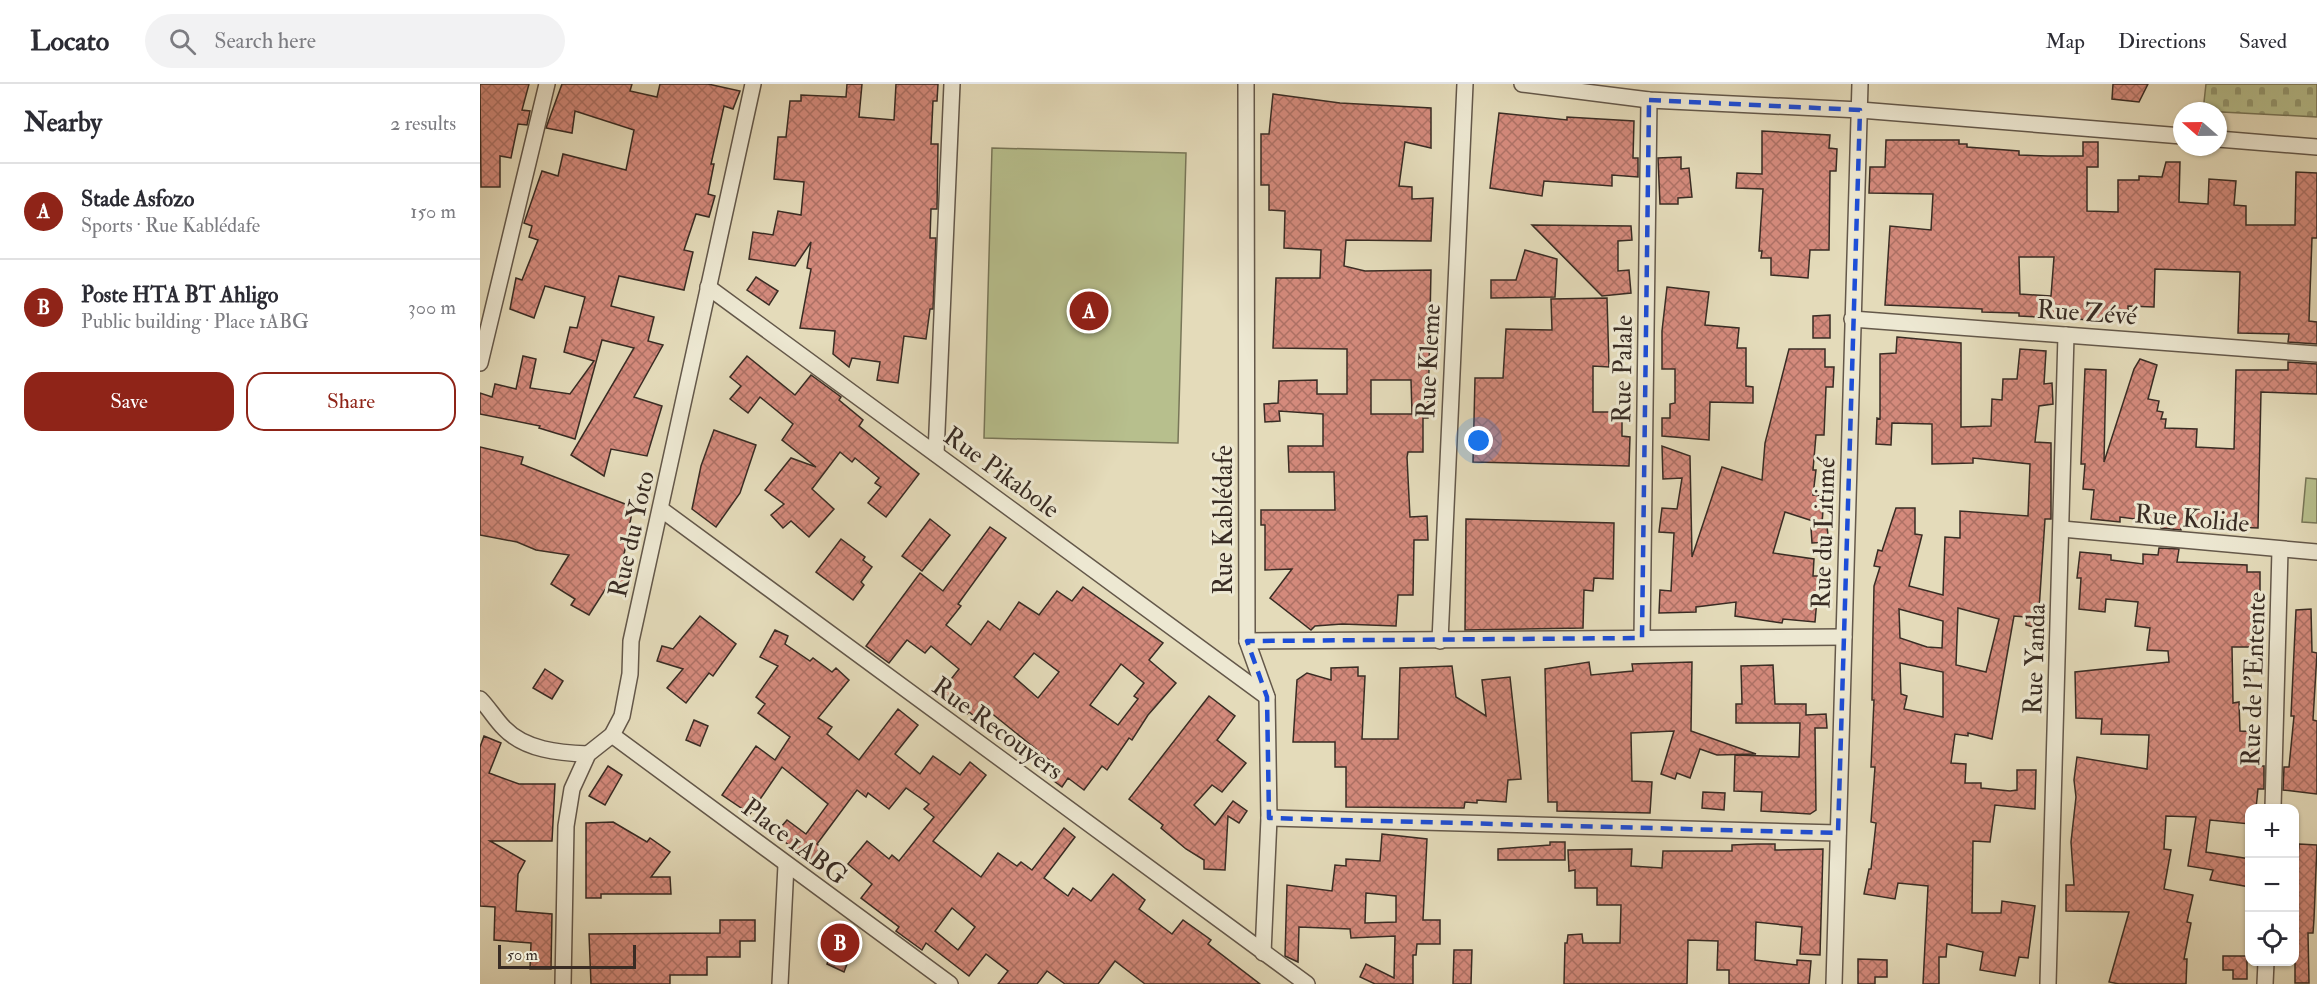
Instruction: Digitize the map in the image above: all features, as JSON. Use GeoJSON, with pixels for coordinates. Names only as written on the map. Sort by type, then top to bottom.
{"type":"FeatureCollection","features":[{"type":"Feature","properties":{"kind":"street"},"geometry":{"type":"LineString","coordinates":[[480,363],[547,84]]}},
{"type":"Feature","properties":{"kind":"street","name":"Rue du Yoto"},"geometry":{"type":"LineString","coordinates":[[563,984],[566,826],[572,789],[588,754],[612,735],[622,716],[630,674],[632,641],[753,84]]}},
{"type":"Feature","properties":{"kind":"street"},"geometry":{"type":"LineString","coordinates":[[936,454],[952,84]]}},
{"type":"Feature","properties":{"kind":"street","name":"Rue Kablédafe"},"geometry":{"type":"LineString","coordinates":[[1246,84],[1247,641],[1267,697],[1269,818],[1263,953]]}},
{"type":"Feature","properties":{"kind":"street","name":"Rue Kleme"},"geometry":{"type":"LineString","coordinates":[[1440,641],[1465,84]]}},
{"type":"Feature","properties":{"kind":"street"},"geometry":{"type":"LineString","coordinates":[[1522,84],[1649,100],[1860,110],[2173,135]]}},
{"type":"Feature","properties":{"kind":"street","name":"Rue du Litimé"},"geometry":{"type":"LineString","coordinates":[[1834,984],[1860,84]]}},
{"type":"Feature","properties":{"kind":"street","name":"Rue Palale"},"geometry":{"type":"LineString","coordinates":[[1642,638],[1649,100]]}},
{"type":"Feature","properties":{"kind":"street"},"geometry":{"type":"LineString","coordinates":[[2227,140],[2317,147]]}},
{"type":"Feature","properties":{"kind":"street","name":"Rue Pikabole"},"geometry":{"type":"LineString","coordinates":[[708,287],[1267,697]]}},
{"type":"Feature","properties":{"kind":"street","name":"Rue Zévé"},"geometry":{"type":"LineString","coordinates":[[1852,319],[2317,354]]}},
{"type":"Feature","properties":{"kind":"street","name":"Rue Yanda"},"geometry":{"type":"LineString","coordinates":[[2048,984],[2066,334]]}},
{"type":"Feature","properties":{"kind":"street","name":"Rue Recouyers"},"geometry":{"type":"LineString","coordinates":[[662,510],[1306,984]]}},
{"type":"Feature","properties":{"kind":"street","name":"Rue Kolide"},"geometry":{"type":"LineString","coordinates":[[2062,529],[2317,552]]}},
{"type":"Feature","properties":{"kind":"street","name":"Rue de l'Entente"},"geometry":{"type":"LineString","coordinates":[[2273,804],[2280,550]]}},
{"type":"Feature","properties":{"kind":"street"},"geometry":{"type":"LineString","coordinates":[[1247,641],[1844,637]]}},
{"type":"Feature","properties":{"kind":"street"},"geometry":{"type":"LineString","coordinates":[[480,699],[504,728],[528,744],[566,754],[588,754]]}},
{"type":"Feature","properties":{"kind":"street","name":"Place 1ABG"},"geometry":{"type":"LineString","coordinates":[[612,735],[786,866],[950,984]]}},
{"type":"Feature","properties":{"kind":"street"},"geometry":{"type":"LineString","coordinates":[[1269,818],[1838,833]]}},
{"type":"Feature","properties":{"kind":"street"},"geometry":{"type":"LineString","coordinates":[[780,984],[786,866]]}},
{"type":"Feature","properties":{"kind":"street"},"geometry":{"type":"LineString","coordinates":[[2265,984],[2266,966]]}},
{"type":"Feature","properties":{"kind":"highlighted area"},"geometry":{"type":"Polygon","coordinates":[[[1649,100],[1860,110],[1838,833],[1269,818],[1267,697],[1247,641],[1642,638],[1649,100]]]}},
{"type":"Feature","properties":{"kind":"green space"},"geometry":{"type":"Polygon","coordinates":[[[2206,84],[2317,84],[2317,117],[2227,112],[2227,102],[2204,102],[2206,84]]]}},
{"type":"Feature","properties":{"kind":"green space"},"geometry":{"type":"Polygon","coordinates":[[[992,148],[1186,153],[1178,443],[984,438],[992,148]]]}},
{"type":"Feature","properties":{"kind":"green space"},"geometry":{"type":"Polygon","coordinates":[[[2306,478],[2317,479],[2317,523],[2302,522],[2306,478]]]}},
{"type":"Feature","properties":{"kind":"building"},"geometry":{"type":"Polygon","coordinates":[[[480,84],[529,84],[522,110],[530,111],[527,125],[518,124],[511,158],[500,156],[500,187],[481,187],[480,84]]]}},
{"type":"Feature","properties":{"kind":"building"},"geometry":{"type":"Polygon","coordinates":[[[562,84],[632,84],[630,91],[657,97],[660,84],[708,84],[740,91],[733,109],[724,106],[711,164],[714,164],[708,194],[715,196],[709,217],[696,214],[684,250],[693,252],[684,290],[619,276],[611,306],[654,317],[648,341],[663,345],[634,397],[662,406],[647,456],[611,449],[604,476],[571,455],[634,348],[602,340],[575,439],[539,428],[540,426],[480,414],[480,393],[492,397],[495,384],[516,389],[523,356],[536,359],[530,388],[570,394],[594,361],[564,352],[570,327],[577,328],[585,297],[545,286],[534,318],[510,309],[516,278],[522,280],[538,240],[529,237],[532,226],[524,223],[542,171],[558,176],[563,154],[626,170],[634,130],[575,111],[572,133],[546,128],[562,84]]]}},
{"type":"Feature","properties":{"kind":"building"},"geometry":{"type":"Polygon","coordinates":[[[847,84],[862,84],[859,117],[894,120],[896,84],[938,84],[937,101],[933,101],[931,144],[938,144],[937,209],[931,209],[930,238],[936,238],[933,309],[930,309],[926,339],[904,336],[898,383],[877,380],[880,362],[852,358],[849,367],[833,354],[835,331],[800,328],[811,269],[807,268],[811,242],[795,266],[749,259],[753,232],[773,235],[778,211],[801,215],[804,182],[774,179],[778,137],[786,137],[790,101],[801,101],[801,95],[846,97],[847,84]]]}},
{"type":"Feature","properties":{"kind":"building"},"geometry":{"type":"Polygon","coordinates":[[[2113,84],[2148,84],[2139,102],[2112,99],[2113,84]]]}},
{"type":"Feature","properties":{"kind":"building"},"geometry":{"type":"Polygon","coordinates":[[[1273,94],[1340,103],[1431,108],[1431,148],[1405,142],[1399,186],[1412,187],[1412,199],[1433,198],[1431,241],[1346,240],[1344,266],[1365,271],[1431,270],[1428,418],[1423,418],[1423,452],[1408,452],[1407,457],[1410,517],[1427,516],[1428,540],[1414,540],[1413,595],[1398,595],[1396,626],[1342,624],[1315,626],[1311,630],[1270,598],[1292,569],[1265,570],[1265,525],[1261,525],[1261,510],[1335,510],[1334,472],[1289,472],[1288,446],[1323,446],[1323,414],[1279,411],[1280,421],[1265,422],[1264,404],[1278,403],[1279,381],[1317,380],[1317,394],[1347,394],[1347,349],[1273,348],[1276,278],[1320,278],[1321,250],[1284,248],[1285,211],[1269,210],[1269,185],[1261,185],[1261,134],[1269,134],[1273,94]],[[1371,380],[1371,414],[1412,414],[1411,380],[1371,380]]]}},
{"type":"Feature","properties":{"kind":"building"},"geometry":{"type":"Polygon","coordinates":[[[1499,113],[1567,120],[1567,117],[1634,121],[1633,158],[1638,158],[1638,177],[1612,175],[1612,186],[1544,181],[1542,196],[1490,188],[1499,113]]]}},
{"type":"Feature","properties":{"kind":"building"},"geometry":{"type":"Polygon","coordinates":[[[1762,131],[1830,135],[1829,148],[1837,149],[1836,171],[1830,171],[1829,250],[1810,250],[1808,278],[1771,275],[1771,258],[1761,258],[1762,251],[1759,251],[1763,189],[1736,188],[1737,173],[1762,174],[1762,131]]]}},
{"type":"Feature","properties":{"kind":"building"},"geometry":{"type":"Polygon","coordinates":[[[1886,140],[1959,140],[1959,144],[1967,144],[1967,147],[2019,151],[2019,155],[2048,156],[2083,156],[2083,142],[2098,142],[2098,167],[2087,167],[2087,211],[2118,212],[2118,180],[2139,180],[2139,176],[2162,177],[2166,162],[2180,162],[2179,202],[2208,204],[2209,179],[2236,181],[2234,205],[2246,206],[2246,225],[2295,225],[2296,172],[2317,173],[2317,238],[2312,238],[2309,321],[2317,322],[2317,344],[2288,342],[2289,334],[2238,333],[2240,272],[2155,269],[2154,307],[2128,306],[2128,322],[2019,316],[2019,313],[1982,312],[1982,309],[1885,305],[1890,226],[1931,230],[1933,194],[1869,193],[1870,167],[1885,167],[1886,140]],[[2019,257],[2020,294],[2051,296],[2054,257],[2019,257]]]}},
{"type":"Feature","properties":{"kind":"building"},"geometry":{"type":"Polygon","coordinates":[[[1681,157],[1681,169],[1689,168],[1692,197],[1678,198],[1678,204],[1660,204],[1658,158],[1681,157]]]}},
{"type":"Feature","properties":{"kind":"building"},"geometry":{"type":"Polygon","coordinates":[[[1532,225],[1631,226],[1632,240],[1618,241],[1618,271],[1629,270],[1631,293],[1602,296],[1532,225]]]}},
{"type":"Feature","properties":{"kind":"building"},"geometry":{"type":"Polygon","coordinates":[[[1525,250],[1557,259],[1555,297],[1491,298],[1491,280],[1516,280],[1525,250]]]}},
{"type":"Feature","properties":{"kind":"building"},"geometry":{"type":"Polygon","coordinates":[[[756,277],[778,291],[769,305],[747,290],[756,277]]]}},
{"type":"Feature","properties":{"kind":"building"},"geometry":{"type":"Polygon","coordinates":[[[1667,287],[1709,292],[1705,325],[1739,328],[1737,348],[1746,348],[1746,386],[1753,387],[1753,403],[1710,402],[1709,440],[1662,436],[1662,418],[1670,418],[1670,404],[1675,403],[1675,369],[1662,369],[1662,331],[1667,287]]]}},
{"type":"Feature","properties":{"kind":"building"},"geometry":{"type":"Polygon","coordinates":[[[1607,298],[1609,367],[1593,366],[1593,412],[1622,412],[1622,436],[1630,437],[1629,466],[1473,462],[1475,378],[1503,378],[1506,329],[1552,330],[1551,299],[1607,298]]]}},
{"type":"Feature","properties":{"kind":"building"},"geometry":{"type":"Polygon","coordinates":[[[1830,315],[1830,338],[1813,338],[1813,316],[1830,315]]]}},
{"type":"Feature","properties":{"kind":"building"},"geometry":{"type":"Polygon","coordinates":[[[1897,337],[1961,343],[1961,427],[1991,426],[1992,399],[2002,400],[2003,379],[2017,379],[2020,349],[2046,351],[2044,384],[2052,383],[2053,404],[2039,406],[2035,442],[2051,443],[2051,519],[2045,519],[2039,610],[2042,611],[2037,628],[2026,625],[2026,617],[2014,616],[1992,739],[1968,733],[1968,736],[1955,734],[1951,763],[1966,764],[1965,783],[1981,783],[1981,788],[2010,791],[2017,790],[2017,770],[2036,770],[2035,809],[1995,805],[1990,842],[1973,841],[1972,913],[2001,913],[2002,901],[2035,906],[2028,958],[2019,957],[2015,976],[1980,970],[1983,952],[1947,944],[1946,957],[1939,957],[1939,984],[1923,984],[1928,886],[1898,883],[1895,899],[1864,894],[1869,869],[1871,869],[1876,823],[1871,822],[1875,767],[1871,767],[1874,700],[1872,700],[1873,634],[1874,586],[1880,567],[1874,566],[1878,550],[1882,551],[1896,508],[1915,508],[1915,534],[1922,535],[1909,586],[1943,595],[1945,537],[1960,538],[1960,511],[2028,516],[2030,464],[1973,458],[1973,463],[1932,464],[1932,424],[1892,423],[1891,445],[1876,444],[1877,418],[1880,419],[1880,354],[1896,353],[1897,337]],[[1958,608],[1956,665],[1986,672],[1999,619],[1958,608]],[[1899,609],[1900,638],[1927,647],[1942,648],[1943,621],[1899,609]],[[1900,663],[1901,694],[1907,696],[1904,709],[1943,717],[1943,672],[1900,663]]]}},
{"type":"Feature","properties":{"kind":"building"},"geometry":{"type":"Polygon","coordinates":[[[1789,349],[1825,349],[1825,367],[1834,367],[1833,387],[1826,387],[1824,435],[1816,435],[1813,470],[1816,470],[1813,495],[1824,496],[1822,524],[1785,512],[1773,553],[1814,559],[1813,576],[1819,576],[1815,622],[1783,619],[1782,623],[1735,616],[1736,602],[1696,607],[1696,612],[1659,613],[1660,590],[1671,591],[1674,533],[1659,532],[1662,508],[1677,509],[1682,478],[1663,479],[1662,446],[1690,456],[1692,557],[1722,467],[1762,480],[1765,443],[1789,349]]]}},
{"type":"Feature","properties":{"kind":"building"},"geometry":{"type":"Polygon","coordinates":[[[747,356],[795,395],[811,375],[841,397],[839,400],[863,420],[859,426],[919,474],[886,517],[868,503],[881,487],[875,483],[879,478],[855,458],[852,462],[840,452],[812,489],[834,509],[809,537],[791,521],[783,528],[771,515],[784,504],[765,490],[791,458],[816,467],[782,440],[793,424],[760,397],[748,413],[730,399],[741,386],[730,377],[747,356]]]}},
{"type":"Feature","properties":{"kind":"building"},"geometry":{"type":"Polygon","coordinates":[[[2140,359],[2157,365],[2148,399],[2159,401],[2157,411],[2163,412],[2161,419],[2166,419],[2165,428],[2197,429],[2196,447],[2234,449],[2236,370],[2288,370],[2288,362],[2317,364],[2317,394],[2261,392],[2258,528],[2181,525],[2181,530],[2161,528],[2159,522],[2120,517],[2120,522],[2091,519],[2094,490],[2083,489],[2085,464],[2081,464],[2085,369],[2106,370],[2104,462],[2134,369],[2140,359]]]}},
{"type":"Feature","properties":{"kind":"building"},"geometry":{"type":"Polygon","coordinates":[[[714,430],[756,445],[740,493],[716,527],[692,509],[701,466],[714,430]]]}},
{"type":"Feature","properties":{"kind":"building"},"geometry":{"type":"Polygon","coordinates":[[[480,447],[523,457],[521,464],[633,507],[622,565],[632,567],[628,589],[608,585],[589,615],[571,605],[575,599],[551,584],[569,555],[536,550],[517,542],[480,535],[480,447]]]}},
{"type":"Feature","properties":{"kind":"building"},"geometry":{"type":"Polygon","coordinates":[[[930,519],[950,535],[922,571],[902,556],[930,519]]]}},
{"type":"Feature","properties":{"kind":"building"},"geometry":{"type":"Polygon","coordinates":[[[1466,519],[1614,523],[1613,579],[1594,578],[1593,591],[1584,590],[1583,628],[1465,630],[1466,519]]]}},
{"type":"Feature","properties":{"kind":"building"},"geometry":{"type":"Polygon","coordinates":[[[990,527],[1006,538],[958,604],[961,606],[946,625],[971,645],[988,621],[1000,630],[1019,602],[1039,615],[1057,591],[1072,601],[1083,587],[1163,643],[1149,660],[1176,683],[1148,715],[1132,740],[1129,738],[1107,770],[1102,766],[1084,790],[1068,778],[1062,787],[1050,778],[1058,767],[990,712],[982,722],[969,712],[967,714],[943,695],[951,686],[948,683],[959,669],[931,646],[925,653],[907,640],[889,663],[866,646],[920,573],[943,591],[990,527]],[[1034,653],[1014,677],[1038,698],[1059,672],[1034,653]],[[1121,664],[1090,705],[1118,725],[1138,699],[1134,696],[1144,683],[1121,664]]]}},
{"type":"Feature","properties":{"kind":"building"},"geometry":{"type":"Polygon","coordinates":[[[1827,527],[1829,542],[1812,543],[1811,528],[1827,527]]]}},
{"type":"Feature","properties":{"kind":"building"},"geometry":{"type":"Polygon","coordinates":[[[841,539],[865,557],[863,560],[872,567],[861,582],[864,585],[853,600],[816,572],[841,539]]]}},
{"type":"Feature","properties":{"kind":"building"},"geometry":{"type":"Polygon","coordinates":[[[2159,548],[2179,549],[2177,562],[2247,565],[2247,572],[2260,572],[2260,625],[2252,625],[2251,647],[2232,647],[2233,703],[2239,702],[2240,731],[2260,732],[2258,766],[2264,766],[2264,789],[2258,789],[2256,804],[2245,804],[2245,824],[2210,820],[2206,852],[2245,858],[2245,886],[2210,880],[2213,870],[2188,866],[2196,817],[2166,816],[2164,849],[2171,850],[2164,889],[2193,895],[2187,922],[2191,923],[2184,959],[2187,959],[2186,984],[2119,984],[2109,982],[2129,912],[2066,911],[2066,885],[2074,885],[2071,842],[2076,797],[2074,780],[2077,757],[2147,769],[2149,735],[2101,734],[2102,719],[2076,718],[2075,672],[2169,662],[2168,651],[2147,650],[2150,628],[2135,626],[2138,602],[2106,599],[2105,612],[2079,609],[2081,578],[2077,578],[2080,552],[2111,555],[2111,560],[2143,564],[2143,554],[2158,555],[2159,548]]]}},
{"type":"Feature","properties":{"kind":"building"},"geometry":{"type":"Polygon","coordinates":[[[2311,609],[2312,652],[2317,653],[2313,720],[2317,721],[2317,794],[2283,790],[2284,767],[2289,767],[2294,716],[2291,716],[2296,610],[2311,609]]]}},
{"type":"Feature","properties":{"kind":"building"},"geometry":{"type":"Polygon","coordinates":[[[700,616],[736,644],[713,676],[709,673],[686,703],[667,688],[683,669],[657,661],[662,646],[673,649],[700,616]]]}},
{"type":"Feature","properties":{"kind":"building"},"geometry":{"type":"Polygon","coordinates":[[[775,630],[788,636],[785,644],[810,661],[813,658],[832,672],[836,668],[849,680],[818,718],[832,727],[827,734],[859,760],[898,709],[918,725],[895,754],[920,774],[933,756],[960,775],[970,762],[986,775],[933,841],[981,877],[998,853],[1017,866],[1021,862],[1032,870],[1064,828],[1075,837],[1044,878],[1068,896],[1073,888],[1091,901],[1113,874],[1145,900],[1139,909],[1172,934],[1183,920],[1211,940],[1208,944],[1260,984],[1145,984],[1115,961],[1098,984],[1065,984],[1047,971],[1037,984],[998,984],[1008,971],[986,954],[969,976],[926,943],[922,950],[896,931],[899,927],[861,898],[872,884],[848,864],[867,841],[889,859],[892,855],[899,861],[934,817],[924,809],[929,804],[906,788],[889,809],[868,793],[866,797],[857,790],[817,844],[821,848],[810,862],[775,834],[787,820],[806,834],[828,804],[782,767],[750,814],[722,795],[756,746],[775,760],[790,737],[758,713],[765,704],[756,697],[778,666],[760,657],[775,630]],[[952,908],[935,931],[958,950],[975,927],[952,908]]]}},
{"type":"Feature","properties":{"kind":"building"},"geometry":{"type":"Polygon","coordinates":[[[1589,662],[1591,675],[1633,671],[1632,664],[1692,662],[1691,731],[1756,754],[1717,755],[1700,749],[1690,778],[1677,773],[1675,779],[1661,774],[1674,731],[1631,733],[1632,781],[1652,782],[1650,813],[1557,811],[1557,802],[1548,802],[1545,669],[1589,662]]]}},
{"type":"Feature","properties":{"kind":"building"},"geometry":{"type":"Polygon","coordinates":[[[1773,665],[1775,704],[1806,704],[1806,715],[1826,714],[1827,728],[1815,728],[1816,810],[1810,814],[1761,811],[1762,792],[1734,791],[1735,755],[1799,757],[1800,723],[1736,723],[1736,704],[1742,704],[1741,666],[1773,665]]]}},
{"type":"Feature","properties":{"kind":"building"},"geometry":{"type":"Polygon","coordinates":[[[1452,666],[1456,697],[1486,716],[1482,680],[1510,677],[1521,779],[1508,780],[1506,802],[1477,800],[1477,803],[1465,802],[1464,808],[1346,807],[1346,767],[1335,767],[1335,742],[1293,742],[1297,680],[1307,673],[1331,680],[1331,668],[1358,667],[1358,676],[1365,676],[1362,739],[1398,739],[1400,668],[1452,666]]]}},
{"type":"Feature","properties":{"kind":"building"},"geometry":{"type":"Polygon","coordinates":[[[545,669],[563,681],[552,699],[533,688],[545,669]]]}},
{"type":"Feature","properties":{"kind":"building"},"geometry":{"type":"Polygon","coordinates":[[[1209,696],[1235,716],[1217,740],[1246,763],[1222,792],[1212,785],[1194,805],[1215,825],[1233,801],[1247,811],[1239,823],[1228,816],[1225,870],[1204,869],[1204,860],[1186,849],[1161,828],[1163,825],[1129,799],[1209,696]]]}},
{"type":"Feature","properties":{"kind":"building"},"geometry":{"type":"Polygon","coordinates":[[[694,720],[708,726],[700,746],[686,740],[694,720]]]}},
{"type":"Feature","properties":{"kind":"building"},"geometry":{"type":"Polygon","coordinates":[[[484,736],[501,743],[489,773],[519,784],[555,784],[552,841],[490,841],[525,861],[518,874],[516,911],[552,914],[551,969],[530,969],[531,943],[494,940],[495,907],[480,906],[480,747],[484,736]]]}},
{"type":"Feature","properties":{"kind":"building"},"geometry":{"type":"Polygon","coordinates":[[[608,766],[622,775],[605,805],[589,796],[608,766]]]}},
{"type":"Feature","properties":{"kind":"building"},"geometry":{"type":"Polygon","coordinates":[[[1703,792],[1725,793],[1724,810],[1702,808],[1703,792]]]}},
{"type":"Feature","properties":{"kind":"building"},"geometry":{"type":"Polygon","coordinates":[[[613,822],[647,842],[650,838],[670,852],[651,877],[670,877],[671,894],[601,894],[601,898],[586,898],[586,823],[613,822]]]}},
{"type":"Feature","properties":{"kind":"building"},"geometry":{"type":"Polygon","coordinates":[[[1382,834],[1427,839],[1423,920],[1440,920],[1440,944],[1417,944],[1416,955],[1413,955],[1413,984],[1375,984],[1360,977],[1366,964],[1394,978],[1395,936],[1351,938],[1350,929],[1299,927],[1298,962],[1285,956],[1287,885],[1332,891],[1335,865],[1346,866],[1346,859],[1380,861],[1382,834]],[[1366,893],[1365,923],[1396,922],[1396,896],[1366,893]]]}},
{"type":"Feature","properties":{"kind":"building"},"geometry":{"type":"Polygon","coordinates":[[[1550,842],[1565,842],[1565,860],[1498,860],[1498,849],[1550,845],[1550,842]]]}},
{"type":"Feature","properties":{"kind":"building"},"geometry":{"type":"Polygon","coordinates":[[[1775,844],[1775,850],[1823,849],[1820,955],[1800,954],[1802,927],[1756,922],[1755,960],[1797,965],[1797,960],[1811,961],[1809,984],[1729,984],[1729,970],[1717,970],[1718,941],[1688,940],[1687,984],[1564,984],[1565,943],[1567,943],[1568,935],[1582,934],[1583,943],[1620,943],[1621,905],[1597,905],[1597,888],[1575,888],[1575,870],[1569,871],[1568,850],[1632,849],[1631,866],[1662,868],[1663,851],[1732,851],[1732,845],[1775,844]]]}},
{"type":"Feature","properties":{"kind":"building"},"geometry":{"type":"Polygon","coordinates":[[[2299,844],[2317,845],[2313,933],[2308,933],[2309,983],[2295,983],[2295,966],[2299,966],[2299,844]]]}},
{"type":"Feature","properties":{"kind":"building"},"geometry":{"type":"Polygon","coordinates":[[[720,920],[755,920],[755,941],[740,941],[740,957],[707,957],[707,975],[670,975],[670,984],[591,984],[589,934],[720,933],[720,920]]]}},
{"type":"Feature","properties":{"kind":"building"},"geometry":{"type":"Polygon","coordinates":[[[833,945],[852,951],[844,972],[827,964],[833,945]]]}},
{"type":"Feature","properties":{"kind":"building"},"geometry":{"type":"Polygon","coordinates":[[[1454,950],[1472,950],[1471,984],[1453,984],[1454,950]]]}},
{"type":"Feature","properties":{"kind":"building"},"geometry":{"type":"Polygon","coordinates":[[[2223,956],[2245,956],[2247,979],[2233,979],[2233,970],[2223,970],[2223,956]]]}},
{"type":"Feature","properties":{"kind":"building"},"geometry":{"type":"Polygon","coordinates":[[[1858,959],[1887,960],[1887,977],[1875,977],[1875,984],[1858,984],[1858,959]]]}},
{"type":"Feature","properties":{"kind":"place","name":"Stade Asfozo"},"geometry":{"type":"Point","coordinates":[1089,311]}},
{"type":"Feature","properties":{"kind":"place","name":"Poste HTA BT Ahligo"},"geometry":{"type":"Point","coordinates":[840,943]}}]}
